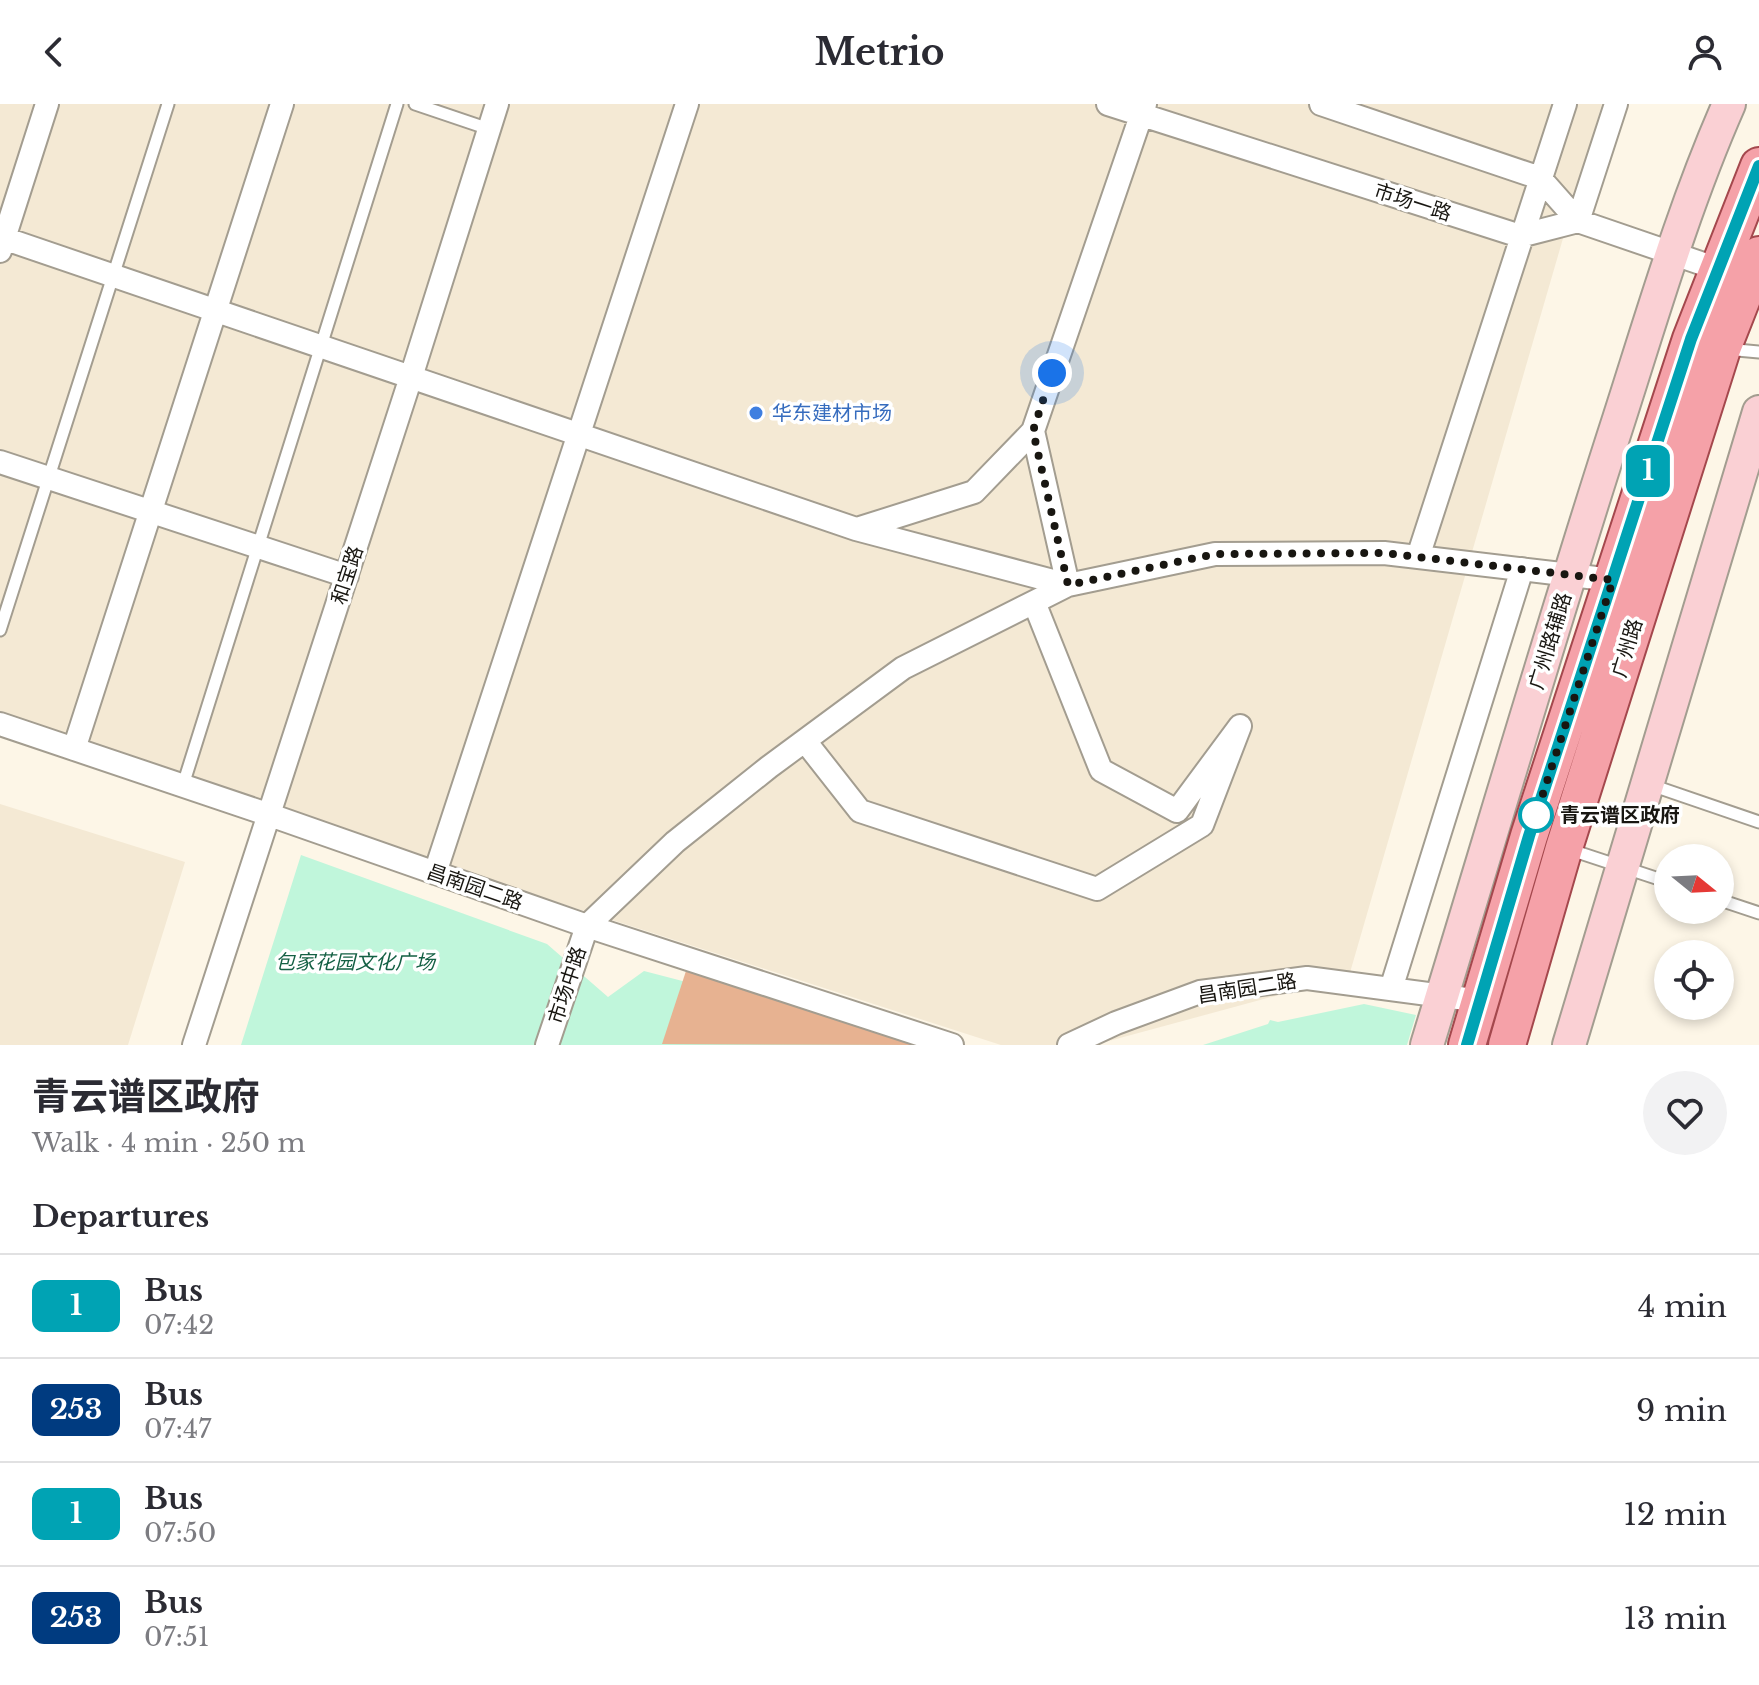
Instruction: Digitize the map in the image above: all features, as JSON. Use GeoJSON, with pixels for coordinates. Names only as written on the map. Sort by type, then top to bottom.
{"type":"FeatureCollection","features":[{"type":"Feature","properties":{"kind":"main road","name":"广州路辅路"},"geometry":{"type":"LineString","coordinates":[[1427,1045],[1570,575],[1672,254],[1708,152],[1729,104]]}},
{"type":"Feature","properties":{"kind":"main road","name":"广州路"},"geometry":{"type":"LineString","coordinates":[[1467,1045],[1481,1001],[1547,842],[1706,344],[1718,269],[1759,166]]}},
{"type":"Feature","properties":{"kind":"main road","name":"广州路"},"geometry":{"type":"LineString","coordinates":[[1507,1045],[1547,842],[1613,580],[1706,344],[1759,255]]}},
{"type":"Feature","properties":{"kind":"main road"},"geometry":{"type":"LineString","coordinates":[[1569,1045],[1759,412]]}},
{"type":"Feature","properties":{"kind":"street"},"geometry":{"type":"LineString","coordinates":[[47,104],[1,242],[215,310],[856,529],[1068,585]]}},
{"type":"Feature","properties":{"kind":"street"},"geometry":{"type":"LineString","coordinates":[[74,749],[282,104]]}},
{"type":"Feature","properties":{"kind":"street","name":"和宝路"},"geometry":{"type":"LineString","coordinates":[[194,1045],[497,104]]}},
{"type":"Feature","properties":{"kind":"street"},"geometry":{"type":"LineString","coordinates":[[435,873],[687,104]]}},
{"type":"Feature","properties":{"kind":"street","name":"市场一路"},"geometry":{"type":"LineString","coordinates":[[1108,104],[1144,109],[1520,236]]}},
{"type":"Feature","properties":{"kind":"street"},"geometry":{"type":"LineString","coordinates":[[1321,104],[1540,178],[1578,221],[1718,269]]}},
{"type":"Feature","properties":{"kind":"street"},"geometry":{"type":"LineString","coordinates":[[1418,557],[1565,104]]}},
{"type":"Feature","properties":{"kind":"street"},"geometry":{"type":"LineString","coordinates":[[1578,221],[1616,104]]}},
{"type":"Feature","properties":{"kind":"street"},"geometry":{"type":"LineString","coordinates":[[856,529],[974,492],[1033,431],[1144,109]]}},
{"type":"Feature","properties":{"kind":"street"},"geometry":{"type":"LineString","coordinates":[[1520,236],[1578,221]]}},
{"type":"Feature","properties":{"kind":"street"},"geometry":{"type":"LineString","coordinates":[[1033,431],[1068,585]]}},
{"type":"Feature","properties":{"kind":"street"},"geometry":{"type":"LineString","coordinates":[[0,462],[347,576]]}},
{"type":"Feature","properties":{"kind":"street"},"geometry":{"type":"LineString","coordinates":[[587,926],[675,842],[903,668],[1068,585],[1215,554],[1384,553],[1613,580]]}},
{"type":"Feature","properties":{"kind":"street"},"geometry":{"type":"LineString","coordinates":[[1391,989],[1522,569]]}},
{"type":"Feature","properties":{"kind":"street"},"geometry":{"type":"LineString","coordinates":[[805,741],[860,811],[1097,889],[1202,825],[1240,726],[1177,811],[1101,770],[1034,602]]}},
{"type":"Feature","properties":{"kind":"street","name":"昌南园二路"},"geometry":{"type":"LineString","coordinates":[[0,724],[587,926],[952,1045]]}},
{"type":"Feature","properties":{"kind":"street","name":"市场中路"},"geometry":{"type":"LineString","coordinates":[[547,1045],[587,926]]}},
{"type":"Feature","properties":{"kind":"street","name":"昌南园二路"},"geometry":{"type":"LineString","coordinates":[[1069,1045],[1116,1023],[1200,992],[1307,978],[1481,1001]]}},
{"type":"Feature","properties":{"kind":"lane"},"geometry":{"type":"LineString","coordinates":[[0,630],[168,104]]}},
{"type":"Feature","properties":{"kind":"lane"},"geometry":{"type":"LineString","coordinates":[[183,785],[397,104]]}},
{"type":"Feature","properties":{"kind":"lane"},"geometry":{"type":"LineString","coordinates":[[415,104],[489,129]]}},
{"type":"Feature","properties":{"kind":"lane"},"geometry":{"type":"LineString","coordinates":[[1706,344],[1759,352]]}},
{"type":"Feature","properties":{"kind":"lane"},"geometry":{"type":"LineString","coordinates":[[1646,783],[1759,822]]}},
{"type":"Feature","properties":{"kind":"lane"},"geometry":{"type":"LineString","coordinates":[[1547,842],[1654,878]]}},
{"type":"Feature","properties":{"kind":"lane"},"geometry":{"type":"LineString","coordinates":[[1734,905],[1759,913]]}},
{"type":"Feature","properties":{"kind":"shaded area","name":"华东建材市场"},"geometry":{"type":"Polygon","coordinates":[[[0,104],[1602,104],[1349,976],[1094,1045],[1001,1045],[0,723],[0,104]]]}},
{"type":"Feature","properties":{"kind":"shaded area"},"geometry":{"type":"Polygon","coordinates":[[[0,804],[185,862],[128,1045],[0,1045],[0,804]]]}},
{"type":"Feature","properties":{"kind":"green space","name":"包家花园文化广场"},"geometry":{"type":"Polygon","coordinates":[[[301,855],[547,944],[608,997],[644,971],[929,1045],[241,1045],[301,855]]]}},
{"type":"Feature","properties":{"kind":"green space"},"geometry":{"type":"Polygon","coordinates":[[[1364,1004],[1416,1015],[1407,1045],[1203,1045],[1268,1024],[1270,1020],[1278,1022],[1364,1004]]]}},
{"type":"Feature","properties":{"kind":"building"},"geometry":{"type":"Polygon","coordinates":[[[686,971],[919,1044],[919,1045],[662,1044],[686,971]]]}},
{"type":"Feature","properties":{"kind":"bus line","name":"1"},"geometry":{"type":"LineString","coordinates":[[1467,1045],[1529,836],[1691,339],[1759,166]]}},
{"type":"Feature","properties":{"kind":"place","name":"华东建材市场"},"geometry":{"type":"Point","coordinates":[756,413]}},
{"type":"Feature","properties":{"kind":"place","name":"青云谱区政府"},"geometry":{"type":"Point","coordinates":[1536,815]}},
{"type":"Feature","properties":{"kind":"route"},"geometry":{"type":"LineString","coordinates":[[1052,373],[1033,431],[1068,585],[1215,554],[1384,553],[1613,580],[1536,815]]}}]}
